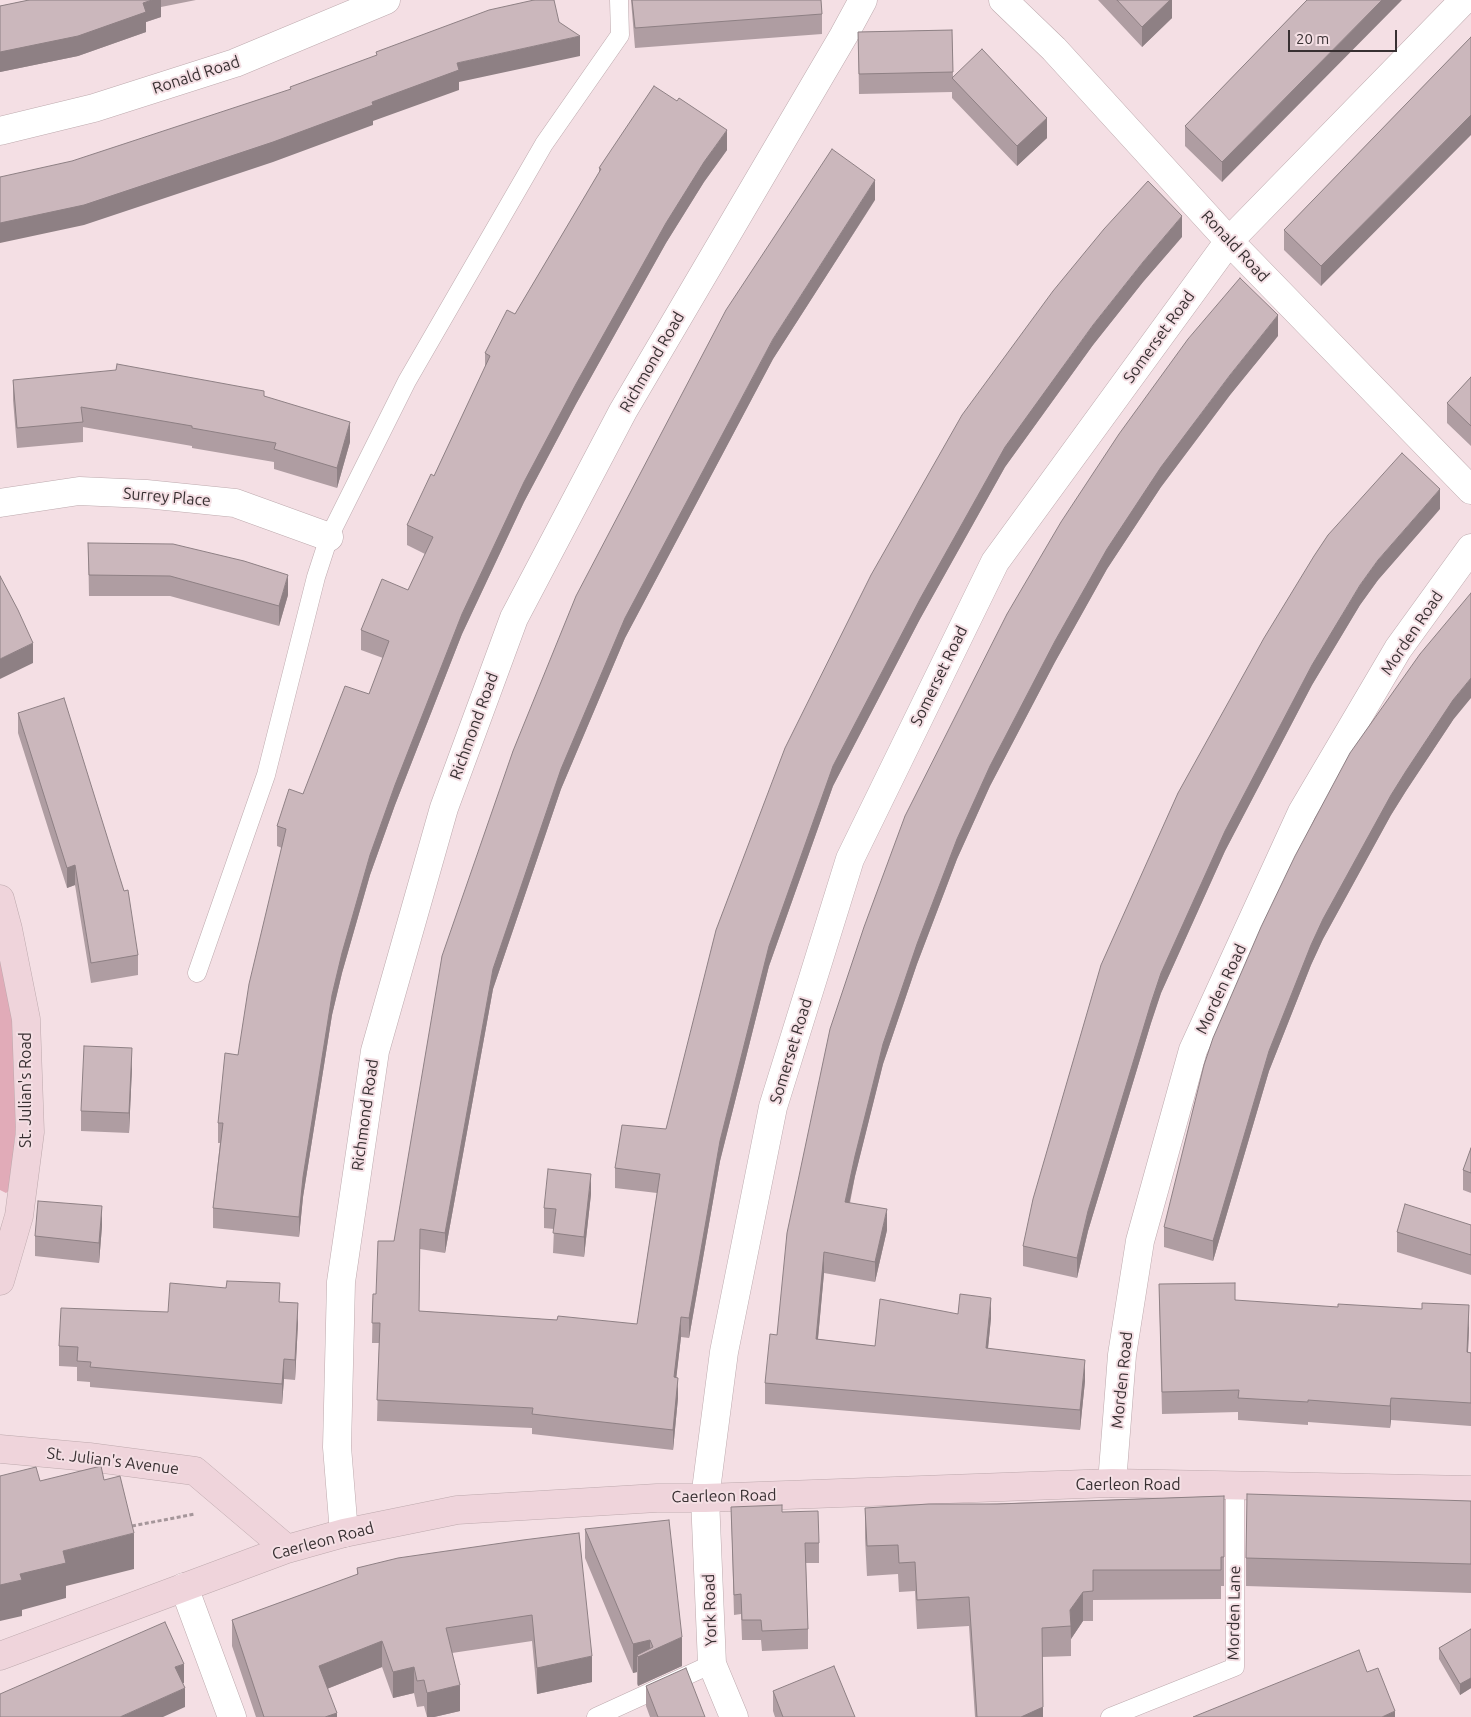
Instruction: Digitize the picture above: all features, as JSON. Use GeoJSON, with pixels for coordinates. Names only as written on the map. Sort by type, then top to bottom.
{"type":"FeatureCollection","features":[{"type":"Feature","properties":{"kind":"main road","name":"St. Julian's Road"},"geometry":{"type":"LineString","coordinates":[[0,899],[26,1019],[30,1132],[19,1216],[0,1280]]}},
{"type":"Feature","properties":{"kind":"main road","name":"St. Julian's Avenue"},"geometry":{"type":"LineString","coordinates":[[0,1449],[89,1457],[195,1471],[288,1549]]}},
{"type":"Feature","properties":{"kind":"main road","name":"Caerleon Road"},"geometry":{"type":"LineString","coordinates":[[0,1656],[288,1549],[344,1533],[457,1510],[657,1498],[1112,1484],[1471,1490]]}},
{"type":"Feature","properties":{"kind":"street","name":"Ronald Road"},"geometry":{"type":"LineString","coordinates":[[0,131],[94,108],[235,63],[386,0]]}},
{"type":"Feature","properties":{"kind":"street","name":"Richmond Road"},"geometry":{"type":"LineString","coordinates":[[344,1533],[337,1447],[341,1282],[375,1051],[444,808],[514,618],[623,411],[863,0]]}},
{"type":"Feature","properties":{"kind":"street","name":"Ronald Road"},"geometry":{"type":"LineString","coordinates":[[1003,0],[1054,50],[1229,241],[1471,490]]}},
{"type":"Feature","properties":{"kind":"street","name":"Somerset Road"},"geometry":{"type":"LineString","coordinates":[[705,1498],[724,1352],[774,1107],[850,859],[995,562],[1229,241],[1464,0]]}},
{"type":"Feature","properties":{"kind":"street","name":"Surrey Place"},"geometry":{"type":"LineString","coordinates":[[0,503],[79,492],[156,495],[235,503],[329,537]]}},
{"type":"Feature","properties":{"kind":"street","name":"Morden Road"},"geometry":{"type":"LineString","coordinates":[[1112,1484],[1122,1355],[1140,1241],[1193,1050],[1302,812],[1398,649],[1471,548]]}},
{"type":"Feature","properties":{"kind":"street","name":"York Road"},"geometry":{"type":"LineString","coordinates":[[705,1498],[712,1664],[734,1717]]}},
{"type":"Feature","properties":{"kind":"street"},"geometry":{"type":"LineString","coordinates":[[184,1587],[232,1717]]}},
{"type":"Feature","properties":{"kind":"lane"},"geometry":{"type":"LineString","coordinates":[[197,973],[266,774],[316,577],[329,537],[412,372],[544,144],[620,35],[618,0]]}},
{"type":"Feature","properties":{"kind":"lane","name":"Morden Lane"},"geometry":{"type":"LineString","coordinates":[[1110,1717],[1234,1667],[1235,1486]]}},
{"type":"Feature","properties":{"kind":"lane"},"geometry":{"type":"LineString","coordinates":[[596,1717],[712,1664]]}},
{"type":"Feature","properties":{"kind":"path"},"geometry":{"type":"LineString","coordinates":[[132,1526],[192,1515],[235,1504]]}},
{"type":"Feature","properties":{"kind":"shaded area"},"geometry":{"type":"Polygon","coordinates":[[[0,947],[9,984],[14,1038],[16,1125],[10,1190],[6,1193],[0,1190],[0,947]]]}},
{"type":"Feature","properties":{"kind":"building"},"geometry":{"type":"Polygon","coordinates":[[[29,0],[152,0],[143,3],[146,12],[78,36],[0,52],[0,6],[29,0]]]}},
{"type":"Feature","properties":{"kind":"building"},"geometry":{"type":"Polygon","coordinates":[[[534,0],[554,0],[559,22],[580,36],[457,63],[459,70],[372,102],[373,105],[273,142],[84,205],[0,223],[0,177],[72,161],[291,89],[290,87],[377,55],[376,52],[489,10],[534,0]]]}},
{"type":"Feature","properties":{"kind":"building"},"geometry":{"type":"Polygon","coordinates":[[[632,0],[821,0],[822,14],[635,28],[632,0]]]}},
{"type":"Feature","properties":{"kind":"building"},"geometry":{"type":"Polygon","coordinates":[[[1117,0],[1170,0],[1142,27],[1117,0]]]}},
{"type":"Feature","properties":{"kind":"building"},"geometry":{"type":"Polygon","coordinates":[[[1307,0],[1382,0],[1222,162],[1185,126],[1307,0]]]}},
{"type":"Feature","properties":{"kind":"building"},"geometry":{"type":"Polygon","coordinates":[[[952,30],[953,72],[859,74],[858,32],[952,30]]]}},
{"type":"Feature","properties":{"kind":"building"},"geometry":{"type":"Polygon","coordinates":[[[1471,37],[1471,115],[1321,266],[1284,230],[1471,37]]]}},
{"type":"Feature","properties":{"kind":"building"},"geometry":{"type":"Polygon","coordinates":[[[982,49],[1047,118],[1017,146],[952,78],[982,49]]]}},
{"type":"Feature","properties":{"kind":"building"},"geometry":{"type":"Polygon","coordinates":[[[654,86],[677,101],[679,98],[727,130],[704,162],[666,223],[576,384],[524,482],[462,614],[395,785],[370,855],[342,953],[332,995],[303,1177],[299,1217],[213,1208],[223,1123],[218,1123],[225,1053],[238,1055],[249,984],[286,829],[277,826],[289,789],[303,794],[345,686],[369,694],[389,641],[361,630],[382,579],[408,590],[433,537],[407,525],[431,474],[434,476],[490,356],[485,353],[507,310],[515,314],[601,169],[599,168],[654,86]]]}},
{"type":"Feature","properties":{"kind":"building"},"geometry":{"type":"Polygon","coordinates":[[[832,149],[875,180],[773,339],[625,618],[561,769],[493,969],[445,1233],[420,1229],[419,1311],[557,1320],[558,1316],[637,1324],[660,1174],[615,1168],[622,1125],[666,1129],[716,930],[785,748],[871,575],[962,415],[1053,291],[1104,229],[1148,181],[1182,216],[1093,325],[1005,447],[920,599],[833,766],[769,946],[720,1141],[689,1318],[681,1317],[674,1377],[678,1378],[673,1430],[532,1414],[533,1408],[377,1400],[380,1323],[372,1323],[373,1294],[376,1294],[378,1241],[394,1241],[442,956],[513,751],[576,596],[726,310],[832,149]]]}},
{"type":"Feature","properties":{"kind":"building"},"geometry":{"type":"Polygon","coordinates":[[[1240,278],[1278,315],[1161,467],[1107,549],[1055,641],[990,766],[957,839],[917,944],[883,1044],[845,1202],[887,1209],[875,1262],[824,1252],[816,1339],[875,1346],[880,1299],[958,1314],[960,1294],[991,1298],[986,1348],[1085,1360],[1080,1410],[765,1383],[770,1334],[777,1335],[787,1233],[830,1029],[864,927],[905,816],[1007,614],[1061,522],[1119,434],[1188,339],[1240,278]]]}},
{"type":"Feature","properties":{"kind":"building"},"geometry":{"type":"Polygon","coordinates":[[[117,364],[264,391],[264,396],[350,422],[337,468],[274,449],[276,443],[81,407],[83,422],[17,428],[13,380],[116,370],[117,364]]]}},
{"type":"Feature","properties":{"kind":"building"},"geometry":{"type":"Polygon","coordinates":[[[1471,377],[1471,426],[1447,403],[1471,377]]]}},
{"type":"Feature","properties":{"kind":"building"},"geometry":{"type":"Polygon","coordinates":[[[1402,453],[1440,489],[1378,560],[1360,585],[1312,665],[1225,831],[1161,973],[1088,1211],[1077,1258],[1023,1246],[1033,1199],[1101,965],[1178,793],[1264,638],[1314,556],[1328,535],[1402,453]]]}},
{"type":"Feature","properties":{"kind":"building"},"geometry":{"type":"Polygon","coordinates":[[[88,543],[173,544],[244,561],[288,575],[279,606],[170,576],[89,575],[88,543]]]}},
{"type":"Feature","properties":{"kind":"building"},"geometry":{"type":"Polygon","coordinates":[[[0,576],[33,643],[0,659],[0,576]]]}},
{"type":"Feature","properties":{"kind":"building"},"geometry":{"type":"Polygon","coordinates":[[[1471,593],[1471,678],[1453,700],[1391,795],[1323,919],[1311,945],[1269,1051],[1213,1241],[1164,1227],[1204,1065],[1213,1038],[1261,927],[1295,856],[1350,753],[1420,654],[1471,593]]]}},
{"type":"Feature","properties":{"kind":"building"},"geometry":{"type":"Polygon","coordinates":[[[64,698],[124,891],[128,890],[138,955],[91,963],[75,865],[67,868],[18,713],[64,698]]]}},
{"type":"Feature","properties":{"kind":"building"},"geometry":{"type":"Polygon","coordinates":[[[84,1046],[132,1048],[129,1113],[81,1111],[84,1046]]]}},
{"type":"Feature","properties":{"kind":"building"},"geometry":{"type":"Polygon","coordinates":[[[1471,1148],[1471,1173],[1463,1170],[1471,1148]]]}},
{"type":"Feature","properties":{"kind":"building"},"geometry":{"type":"Polygon","coordinates":[[[548,1169],[591,1174],[584,1237],[553,1233],[556,1209],[544,1208],[548,1169]]]}},
{"type":"Feature","properties":{"kind":"building"},"geometry":{"type":"Polygon","coordinates":[[[38,1201],[102,1206],[99,1243],[35,1236],[38,1201]]]}},
{"type":"Feature","properties":{"kind":"building"},"geometry":{"type":"Polygon","coordinates":[[[1405,1204],[1471,1225],[1471,1255],[1397,1232],[1405,1204]]]}},
{"type":"Feature","properties":{"kind":"building"},"geometry":{"type":"Polygon","coordinates":[[[227,1281],[280,1283],[279,1302],[298,1303],[295,1360],[284,1359],[282,1384],[90,1367],[91,1362],[77,1361],[78,1347],[59,1346],[61,1308],[168,1312],[170,1283],[226,1288],[227,1281]]]}},
{"type":"Feature","properties":{"kind":"building"},"geometry":{"type":"Polygon","coordinates":[[[1235,1283],[1235,1300],[1338,1307],[1338,1304],[1422,1309],[1422,1303],[1469,1305],[1467,1352],[1471,1353],[1471,1403],[1391,1398],[1390,1406],[1308,1400],[1308,1402],[1238,1398],[1239,1390],[1162,1392],[1159,1284],[1235,1283]]]}},
{"type":"Feature","properties":{"kind":"building"},"geometry":{"type":"Polygon","coordinates":[[[101,1466],[104,1480],[120,1476],[134,1533],[63,1551],[66,1563],[20,1574],[22,1580],[0,1585],[0,1476],[36,1467],[40,1481],[101,1466]]]}},
{"type":"Feature","properties":{"kind":"building"},"geometry":{"type":"Polygon","coordinates":[[[1247,1494],[1471,1501],[1471,1564],[1246,1558],[1247,1494]]]}},
{"type":"Feature","properties":{"kind":"building"},"geometry":{"type":"Polygon","coordinates":[[[1224,1496],[1224,1557],[1221,1557],[1221,1570],[1093,1570],[1093,1591],[1083,1592],[1070,1610],[1071,1626],[1042,1628],[1043,1707],[1021,1717],[977,1717],[969,1597],[917,1600],[915,1562],[899,1563],[898,1545],[867,1546],[865,1508],[929,1504],[997,1504],[1224,1496]]]}},
{"type":"Feature","properties":{"kind":"building"},"geometry":{"type":"Polygon","coordinates":[[[782,1505],[782,1512],[818,1511],[819,1543],[805,1543],[808,1629],[762,1631],[761,1620],[742,1620],[741,1594],[734,1595],[731,1507],[782,1505]]]}},
{"type":"Feature","properties":{"kind":"building"},"geometry":{"type":"Polygon","coordinates":[[[669,1520],[682,1637],[638,1657],[637,1655],[653,1647],[650,1640],[633,1644],[585,1529],[669,1520]]]}},
{"type":"Feature","properties":{"kind":"building"},"geometry":{"type":"Polygon","coordinates":[[[579,1533],[592,1656],[537,1668],[532,1615],[446,1628],[460,1685],[427,1693],[424,1680],[417,1681],[414,1667],[393,1672],[382,1641],[319,1666],[337,1713],[325,1717],[264,1717],[232,1620],[358,1574],[357,1568],[398,1558],[579,1533]]]}},
{"type":"Feature","properties":{"kind":"building"},"geometry":{"type":"Polygon","coordinates":[[[165,1622],[184,1664],[175,1667],[185,1688],[120,1717],[0,1717],[0,1694],[165,1622]]]}},
{"type":"Feature","properties":{"kind":"building"},"geometry":{"type":"Polygon","coordinates":[[[1471,1629],[1471,1678],[1460,1684],[1439,1648],[1471,1629]]]}},
{"type":"Feature","properties":{"kind":"building"},"geometry":{"type":"Polygon","coordinates":[[[1359,1650],[1367,1672],[1378,1668],[1395,1711],[1382,1717],[1193,1717],[1359,1650]]]}},
{"type":"Feature","properties":{"kind":"building"},"geometry":{"type":"Polygon","coordinates":[[[834,1666],[855,1717],[783,1717],[773,1691],[834,1666]]]}},
{"type":"Feature","properties":{"kind":"building"},"geometry":{"type":"Polygon","coordinates":[[[686,1668],[705,1717],[658,1717],[646,1686],[686,1668]]]}}]}
